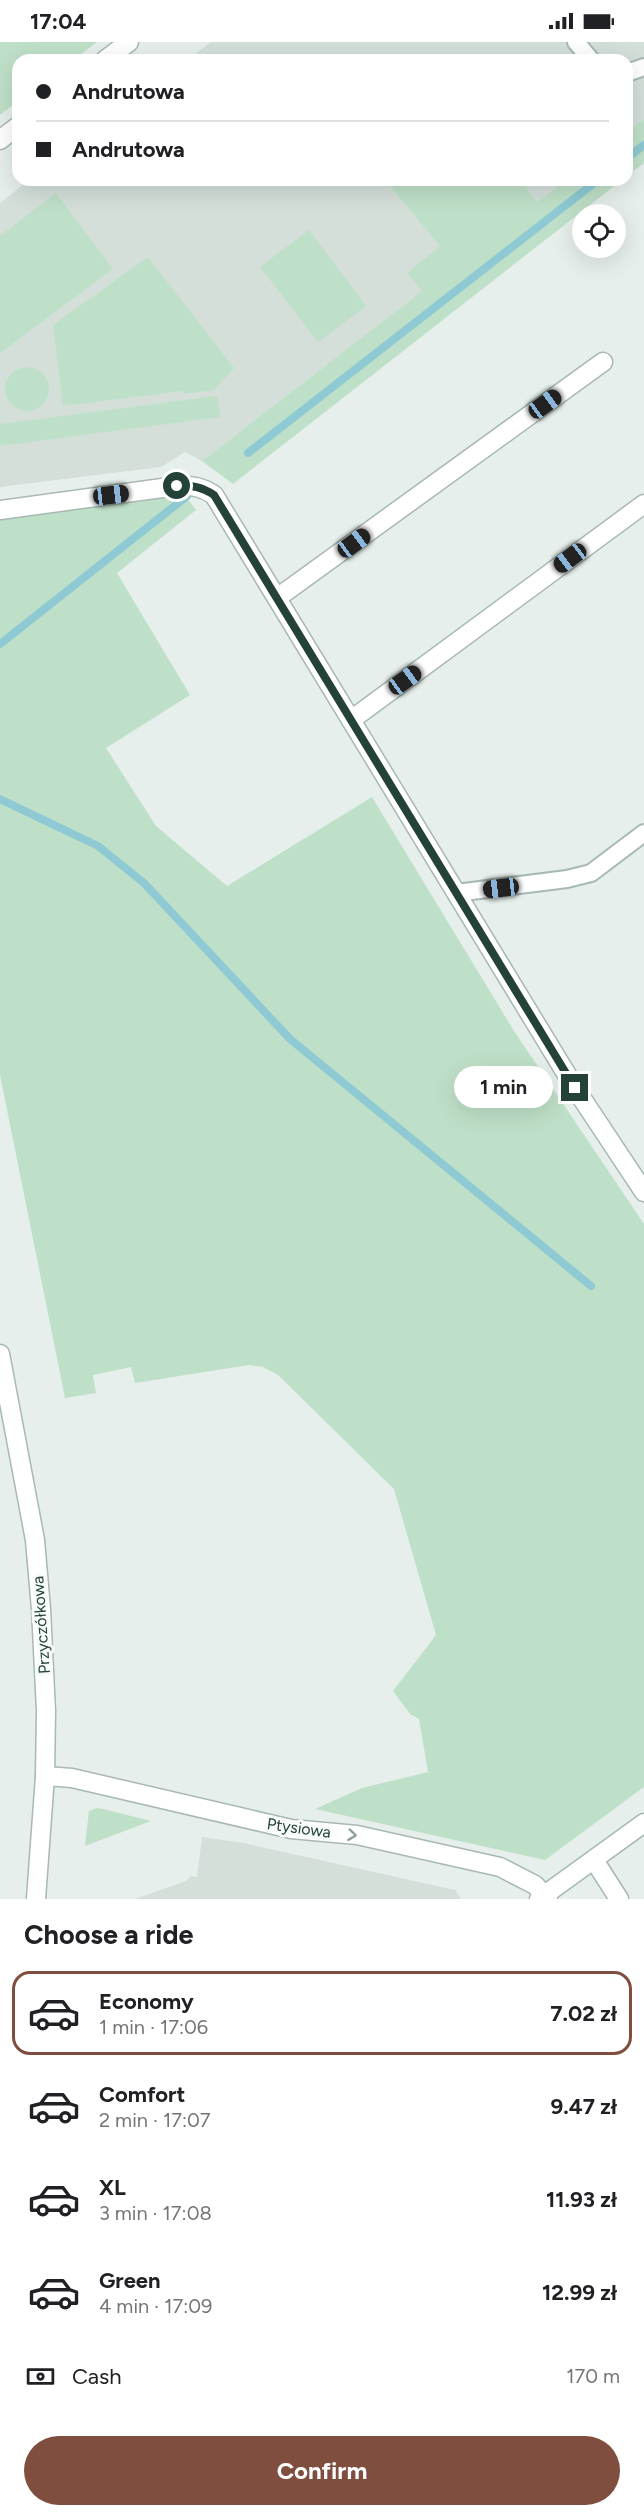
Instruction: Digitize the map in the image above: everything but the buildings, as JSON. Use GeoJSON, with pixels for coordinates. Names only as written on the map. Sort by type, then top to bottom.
{"type":"FeatureCollection","features":[{"type":"Feature","properties":{"kind":"street"},"geometry":{"type":"LineString","coordinates":[[113,54],[129,42]]}},
{"type":"Feature","properties":{"kind":"street"},"geometry":{"type":"LineString","coordinates":[[0,140],[12,131]]}},
{"type":"Feature","properties":{"kind":"street"},"geometry":{"type":"LineString","coordinates":[[277,598],[603,362]]}},
{"type":"Feature","properties":{"kind":"street"},"geometry":{"type":"LineString","coordinates":[[0,510],[177,486],[192,485],[214,495],[575,1088],[644,1192]]}},
{"type":"Feature","properties":{"kind":"street"},"geometry":{"type":"LineString","coordinates":[[351,720],[644,504]]}},
{"type":"Feature","properties":{"kind":"street","name":"Przyczółkowa"},"geometry":{"type":"LineString","coordinates":[[0,1354],[35,1540],[41,1609],[45,1700],[45,1776],[36,1899]]}},
{"type":"Feature","properties":{"kind":"street","name":"Ptysiowa"},"geometry":{"type":"LineString","coordinates":[[45,1776],[72,1778],[291,1829],[357,1835],[500,1867],[523,1877],[544,1898]]}},
{"type":"Feature","properties":{"kind":"street"},"geometry":{"type":"LineString","coordinates":[[544,1898],[644,1823]]}},
{"type":"Feature","properties":{"kind":"street"},"geometry":{"type":"LineString","coordinates":[[594,1860],[619,1899]]}},
{"type":"Feature","properties":{"kind":"lane"},"geometry":{"type":"LineString","coordinates":[[576,42],[586,54]]}},
{"type":"Feature","properties":{"kind":"lane"},"geometry":{"type":"LineString","coordinates":[[456,893],[567,879],[591,873],[644,833]]}},
{"type":"Feature","properties":{"kind":"shaded area"},"geometry":{"type":"Polygon","coordinates":[[[211,42],[644,42],[644,119],[633,127],[633,54],[195,54],[211,42]]]}},
{"type":"Feature","properties":{"kind":"shaded area"},"geometry":{"type":"Polygon","coordinates":[[[21,186],[558,186],[202,461],[185,452],[161,467],[0,487],[0,203],[21,186]]]}},
{"type":"Feature","properties":{"kind":"shaded area"},"geometry":{"type":"Polygon","coordinates":[[[202,1837],[243,1843],[455,1890],[461,1899],[135,1899],[186,1881],[191,1876],[197,1877],[202,1837]]]}},
{"type":"Feature","properties":{"kind":"green space"},"geometry":{"type":"Polygon","coordinates":[[[0,42],[97,42],[81,54],[12,54],[12,106],[0,115],[0,42]]]}},
{"type":"Feature","properties":{"kind":"green space"},"geometry":{"type":"Polygon","coordinates":[[[644,119],[644,163],[633,171],[633,127],[644,119]]]}},
{"type":"Feature","properties":{"kind":"green space"},"geometry":{"type":"Polygon","coordinates":[[[390,186],[525,186],[537,202],[558,186],[614,186],[591,204],[572,204],[572,219],[233,484],[202,461],[422,291],[407,273],[440,246],[390,186]]]}},
{"type":"Feature","properties":{"kind":"green space"},"geometry":{"type":"Polygon","coordinates":[[[56,193],[113,269],[0,353],[0,236],[56,193]]]}},
{"type":"Feature","properties":{"kind":"green space"},"geometry":{"type":"Polygon","coordinates":[[[309,230],[366,306],[318,342],[260,267],[309,230]]]}},
{"type":"Feature","properties":{"kind":"green space"},"geometry":{"type":"Polygon","coordinates":[[[148,257],[234,368],[214,390],[184,394],[183,391],[63,406],[53,325],[148,257]]]}},
{"type":"Feature","properties":{"kind":"green space"},"geometry":{"type":"Polygon","coordinates":[[[27,367],[42,374],[49,389],[42,404],[27,411],[12,404],[5,389],[12,374],[27,367]]]}},
{"type":"Feature","properties":{"kind":"green space"},"geometry":{"type":"Polygon","coordinates":[[[217,396],[220,417],[0,446],[0,424],[217,396]]]}},
{"type":"Feature","properties":{"kind":"green space"},"geometry":{"type":"Polygon","coordinates":[[[184,494],[196,510],[117,573],[190,695],[106,748],[156,826],[227,886],[372,797],[514,1031],[644,1224],[644,1787],[545,1860],[315,1809],[362,1788],[428,1772],[419,1719],[410,1714],[393,1691],[436,1635],[394,1489],[278,1375],[263,1367],[249,1365],[135,1383],[131,1367],[93,1375],[96,1393],[65,1398],[0,1075],[0,520],[184,494]]]}},
{"type":"Feature","properties":{"kind":"green space"},"geometry":{"type":"Polygon","coordinates":[[[97,1808],[151,1821],[85,1846],[89,1811],[97,1808]]]}},
{"type":"Feature","properties":{"kind":"waterway"},"geometry":{"type":"LineString","coordinates":[[633,153],[644,145]]}},
{"type":"Feature","properties":{"kind":"waterway"},"geometry":{"type":"LineString","coordinates":[[248,453],[590,186]]}},
{"type":"Feature","properties":{"kind":"waterway"},"geometry":{"type":"LineString","coordinates":[[0,644],[187,496]]}},
{"type":"Feature","properties":{"kind":"waterway"},"geometry":{"type":"LineString","coordinates":[[0,799],[98,846],[144,883],[290,1039],[591,1286]]}},
{"type":"Feature","properties":{"kind":"route"},"geometry":{"type":"LineString","coordinates":[[177,486],[192,485],[214,495],[575,1088]]}}]}
